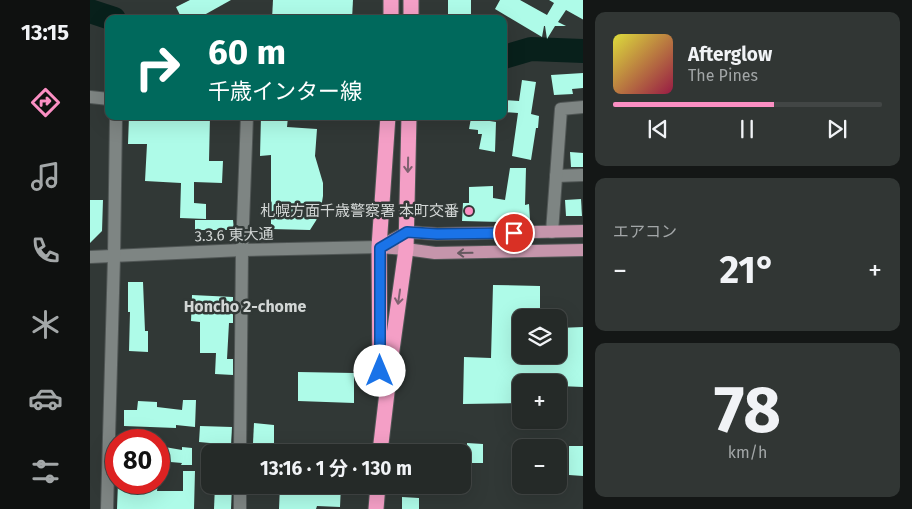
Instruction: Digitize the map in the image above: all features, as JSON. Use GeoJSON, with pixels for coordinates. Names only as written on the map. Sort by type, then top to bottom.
{"type":"FeatureCollection","features":[{"type":"Feature","properties":{"kind":"highway"},"geometry":{"type":"LineString","coordinates":[[391,0],[391,15]]}},
{"type":"Feature","properties":{"kind":"highway"},"geometry":{"type":"LineString","coordinates":[[411,15],[412,0]]}},
{"type":"Feature","properties":{"kind":"highway"},"geometry":{"type":"LineString","coordinates":[[380,444],[380,248],[388,120]]}},
{"type":"Feature","properties":{"kind":"highway"},"geometry":{"type":"LineString","coordinates":[[380,444],[406,249],[409,120]]}},
{"type":"Feature","properties":{"kind":"highway"},"geometry":{"type":"LineString","coordinates":[[376,509],[377,494]]}},
{"type":"Feature","properties":{"kind":"main road"},"geometry":{"type":"LineString","coordinates":[[380,248],[407,232],[437,234],[583,231]]}},
{"type":"Feature","properties":{"kind":"main road"},"geometry":{"type":"LineString","coordinates":[[380,248],[435,253],[583,250]]}},
{"type":"Feature","properties":{"kind":"street"},"geometry":{"type":"LineString","coordinates":[[90,97],[105,99]]}},
{"type":"Feature","properties":{"kind":"street"},"geometry":{"type":"LineString","coordinates":[[552,232],[561,109],[583,107]]}},
{"type":"Feature","properties":{"kind":"street"},"geometry":{"type":"LineString","coordinates":[[107,509],[116,120]]}},
{"type":"Feature","properties":{"kind":"street"},"geometry":{"type":"LineString","coordinates":[[240,444],[242,250],[247,120]]}},
{"type":"Feature","properties":{"kind":"street"},"geometry":{"type":"LineString","coordinates":[[556,176],[583,175]]}},
{"type":"Feature","properties":{"kind":"street","name":"3.3.6 東大通"},"geometry":{"type":"LineString","coordinates":[[90,257],[242,250],[380,248]]}},
{"type":"Feature","properties":{"kind":"street"},"geometry":{"type":"LineString","coordinates":[[240,494],[240,509]]}},
{"type":"Feature","properties":{"kind":"building"},"geometry":{"type":"Polygon","coordinates":[[[190,0],[231,0],[204,15],[180,15],[176,7],[190,0]]]}},
{"type":"Feature","properties":{"kind":"building"},"geometry":{"type":"Polygon","coordinates":[[[273,0],[353,0],[352,15],[272,15],[273,0]]]}},
{"type":"Feature","properties":{"kind":"building"},"geometry":{"type":"Polygon","coordinates":[[[448,0],[471,0],[471,15],[448,15],[448,0]]]}},
{"type":"Feature","properties":{"kind":"building"},"geometry":{"type":"Polygon","coordinates":[[[500,0],[520,0],[547,15],[554,3],[549,0],[583,0],[583,19],[566,10],[558,22],[566,26],[555,26],[547,39],[545,26],[542,37],[495,9],[500,0]]]}},
{"type":"Feature","properties":{"kind":"building"},"geometry":{"type":"Polygon","coordinates":[[[583,73],[583,88],[572,89],[573,94],[554,95],[551,75],[583,73]]]}},
{"type":"Feature","properties":{"kind":"building"},"geometry":{"type":"Polygon","coordinates":[[[522,80],[536,82],[531,114],[539,116],[531,160],[512,156],[518,113],[507,112],[507,100],[519,101],[522,80]]]}},
{"type":"Feature","properties":{"kind":"building"},"geometry":{"type":"Polygon","coordinates":[[[129,120],[210,120],[209,161],[223,161],[222,183],[194,182],[194,203],[206,204],[206,219],[180,218],[181,183],[145,181],[147,144],[128,144],[129,120]]]}},
{"type":"Feature","properties":{"kind":"building"},"geometry":{"type":"Polygon","coordinates":[[[261,120],[288,120],[287,127],[317,129],[315,156],[323,183],[323,196],[317,219],[310,230],[271,229],[271,155],[260,156],[261,120]]]}},
{"type":"Feature","properties":{"kind":"building"},"geometry":{"type":"Polygon","coordinates":[[[471,120],[496,122],[495,152],[479,149],[482,134],[478,134],[478,130],[469,129],[471,120]]]}},
{"type":"Feature","properties":{"kind":"building"},"geometry":{"type":"Polygon","coordinates":[[[570,152],[583,153],[583,167],[571,167],[570,152]]]}},
{"type":"Feature","properties":{"kind":"building"},"geometry":{"type":"Polygon","coordinates":[[[510,168],[526,168],[525,205],[529,204],[530,220],[501,219],[501,222],[462,221],[463,203],[469,203],[469,187],[493,186],[493,198],[505,200],[510,168]]]}},
{"type":"Feature","properties":{"kind":"building"},"geometry":{"type":"Polygon","coordinates":[[[581,199],[582,216],[566,216],[565,200],[581,199]]]}},
{"type":"Feature","properties":{"kind":"building"},"geometry":{"type":"Polygon","coordinates":[[[90,200],[103,200],[102,231],[90,243],[90,200]]]}},
{"type":"Feature","properties":{"kind":"building"},"geometry":{"type":"Polygon","coordinates":[[[195,220],[233,220],[234,230],[195,230],[195,220]]]}},
{"type":"Feature","properties":{"kind":"building"},"geometry":{"type":"Polygon","coordinates":[[[128,282],[143,282],[148,352],[129,351],[130,312],[128,312],[128,282]]]}},
{"type":"Feature","properties":{"kind":"building"},"geometry":{"type":"Polygon","coordinates":[[[493,285],[540,286],[540,309],[512,309],[512,364],[567,364],[567,328],[583,327],[583,387],[567,386],[567,374],[512,374],[512,403],[463,404],[464,357],[491,358],[493,285]]]}},
{"type":"Feature","properties":{"kind":"building"},"geometry":{"type":"Polygon","coordinates":[[[192,295],[233,297],[233,323],[229,323],[227,359],[233,359],[233,375],[215,374],[216,353],[200,353],[200,322],[191,321],[192,295]]]}},
{"type":"Feature","properties":{"kind":"building"},"geometry":{"type":"Polygon","coordinates":[[[298,372],[354,373],[354,403],[298,401],[298,372]]]}},
{"type":"Feature","properties":{"kind":"building"},"geometry":{"type":"Polygon","coordinates":[[[183,400],[196,400],[195,427],[176,425],[176,428],[124,426],[124,410],[137,410],[138,401],[157,402],[157,407],[182,410],[183,400]]]}},
{"type":"Feature","properties":{"kind":"building"},"geometry":{"type":"Polygon","coordinates":[[[254,423],[274,425],[274,444],[253,443],[254,423]]]}},
{"type":"Feature","properties":{"kind":"building"},"geometry":{"type":"Polygon","coordinates":[[[200,426],[232,427],[231,444],[199,442],[200,426]]]}},
{"type":"Feature","properties":{"kind":"building"},"geometry":{"type":"Polygon","coordinates":[[[467,443],[483,444],[483,463],[471,463],[471,444],[467,443]]]}},
{"type":"Feature","properties":{"kind":"building"},"geometry":{"type":"Polygon","coordinates":[[[569,446],[583,446],[583,476],[569,475],[569,446]]]}},
{"type":"Feature","properties":{"kind":"building"},"geometry":{"type":"Polygon","coordinates":[[[182,447],[192,448],[192,465],[181,465],[182,463],[170,462],[170,448],[182,450],[182,447]]]}},
{"type":"Feature","properties":{"kind":"building"},"geometry":{"type":"Polygon","coordinates":[[[183,471],[195,471],[194,509],[117,509],[118,494],[170,494],[170,491],[183,491],[183,471]]]}},
{"type":"Feature","properties":{"kind":"building"},"geometry":{"type":"Polygon","coordinates":[[[215,494],[232,494],[231,509],[214,509],[215,494]]]}},
{"type":"Feature","properties":{"kind":"building"},"geometry":{"type":"Polygon","coordinates":[[[280,494],[341,494],[340,507],[317,506],[316,509],[279,509],[280,494]]]}},
{"type":"Feature","properties":{"kind":"building"},"geometry":{"type":"Polygon","coordinates":[[[402,497],[419,498],[419,509],[402,509],[402,497]]]}},
{"type":"Feature","properties":{"kind":"waterway"},"geometry":{"type":"LineString","coordinates":[[90,11],[105,16]]}},
{"type":"Feature","properties":{"kind":"waterway"},"geometry":{"type":"LineString","coordinates":[[507,56],[531,49],[583,51]]}},
{"type":"Feature","properties":{"kind":"place","name":"札幌方面千歳警察署 本町交番"},"geometry":{"type":"Point","coordinates":[469,211]}},
{"type":"Feature","properties":{"kind":"district","name":"Honcho 2-chome"},"geometry":{"type":"Point","coordinates":[245,306]}},
{"type":"Feature","properties":{"kind":"route"},"geometry":{"type":"LineString","coordinates":[[380,371],[380,248],[407,232],[437,234],[514,233]]}}]}
